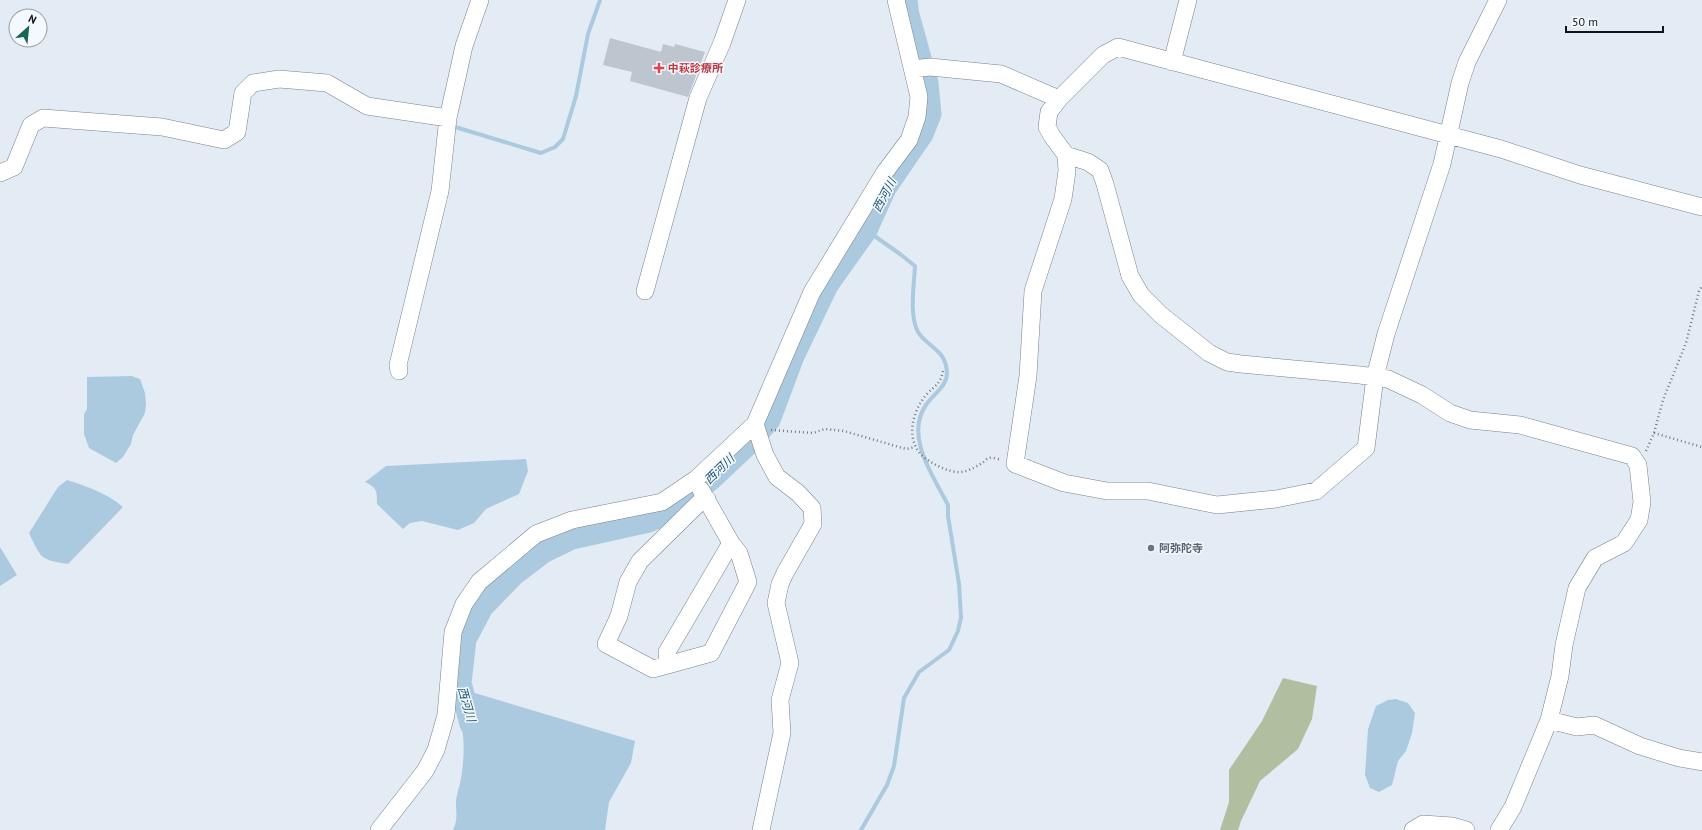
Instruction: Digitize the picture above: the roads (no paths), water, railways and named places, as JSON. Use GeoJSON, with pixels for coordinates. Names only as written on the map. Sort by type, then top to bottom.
{"type":"FeatureCollection","features":[{"type":"Feature","properties":{"kind":"street"},"geometry":{"type":"LineString","coordinates":[[400,371],[398,365],[440,191],[447,124],[464,46],[480,0]]}},
{"type":"Feature","properties":{"kind":"street"},"geometry":{"type":"LineString","coordinates":[[645,291],[698,98],[722,43],[738,0]]}},
{"type":"Feature","properties":{"kind":"street"},"geometry":{"type":"LineString","coordinates":[[379,830],[425,771],[436,750],[446,715],[453,632],[464,604],[479,582],[536,534],[572,520],[662,502],[700,488],[757,429],[812,292],[885,172],[909,140],[917,118],[920,68],[897,12],[896,0]]}},
{"type":"Feature","properties":{"kind":"street"},"geometry":{"type":"LineString","coordinates":[[1172,62],[1188,0]]}},
{"type":"Feature","properties":{"kind":"street"},"geometry":{"type":"LineString","coordinates":[[1498,0],[1468,62],[1460,83],[1449,135],[1442,164],[1386,334],[1375,377],[1366,448],[1316,491],[1276,499],[1217,505],[1148,491],[1107,491],[1064,483],[1015,464],[1028,376],[1033,291],[1063,199],[1067,171],[1066,155],[1047,127],[1049,112],[1059,99],[1103,55],[1118,47],[1172,62],[1449,135],[1501,149],[1580,175],[1702,207]]}},
{"type":"Feature","properties":{"kind":"street"},"geometry":{"type":"LineString","coordinates":[[920,68],[1001,74],[1059,99]]}},
{"type":"Feature","properties":{"kind":"street"},"geometry":{"type":"LineString","coordinates":[[0,172],[14,167],[31,125],[43,118],[162,127],[224,140],[237,132],[243,93],[253,83],[279,79],[327,83],[367,106],[447,124]]}},
{"type":"Feature","properties":{"kind":"street"},"geometry":{"type":"LineString","coordinates":[[1066,155],[1088,162],[1100,170],[1130,276],[1141,295],[1161,315],[1209,354],[1228,362],[1241,364],[1388,379],[1422,395],[1450,413],[1470,420],[1520,425],[1632,456],[1638,464],[1642,502],[1639,520],[1624,543],[1595,558],[1577,588],[1564,645],[1560,676],[1549,720],[1513,807],[1499,830]]}},
{"type":"Feature","properties":{"kind":"street"},"geometry":{"type":"LineString","coordinates":[[757,429],[766,455],[777,477],[798,493],[812,508],[814,524],[785,573],[780,584],[776,603],[790,663],[780,700],[782,733],[761,830]]}},
{"type":"Feature","properties":{"kind":"street"},"geometry":{"type":"LineString","coordinates":[[700,488],[731,542],[739,553],[748,582],[711,653],[653,669],[606,644],[619,616],[628,582],[640,561],[700,502],[700,488]]}},
{"type":"Feature","properties":{"kind":"street"},"geometry":{"type":"LineString","coordinates":[[668,664],[667,652],[731,542]]}},
{"type":"Feature","properties":{"kind":"street"},"geometry":{"type":"LineString","coordinates":[[1549,720],[1577,727],[1594,725],[1640,746],[1679,758],[1702,762]]}},
{"type":"Feature","properties":{"kind":"street"},"geometry":{"type":"LineString","coordinates":[[1413,830],[1422,824],[1452,826],[1466,830]]}},
{"type":"Feature","properties":{"kind":"water"},"geometry":{"type":"Polygon","coordinates":[[[132,376],[140,379],[145,393],[145,413],[133,435],[131,444],[123,457],[116,463],[89,448],[84,434],[84,414],[87,409],[87,377],[132,376]]]}},
{"type":"Feature","properties":{"kind":"water"},"geometry":{"type":"Polygon","coordinates":[[[526,459],[528,471],[519,494],[486,509],[474,523],[458,530],[422,521],[410,523],[403,529],[377,504],[376,490],[365,482],[386,466],[526,459]]]}},
{"type":"Feature","properties":{"kind":"water"},"geometry":{"type":"Polygon","coordinates":[[[67,480],[89,487],[117,502],[123,507],[68,564],[52,561],[42,556],[36,548],[29,533],[58,487],[67,480]]]}},
{"type":"Feature","properties":{"kind":"water"},"geometry":{"type":"Polygon","coordinates":[[[0,547],[17,575],[0,586],[0,547]]]}},
{"type":"Feature","properties":{"kind":"water"},"geometry":{"type":"Polygon","coordinates":[[[468,691],[635,741],[631,763],[609,802],[605,830],[453,830],[456,820],[456,800],[463,764],[463,738],[461,723],[458,717],[463,694],[468,691]]]}},
{"type":"Feature","properties":{"kind":"water"},"geometry":{"type":"Polygon","coordinates":[[[1396,699],[1408,703],[1415,713],[1412,733],[1406,751],[1398,761],[1392,785],[1379,792],[1370,788],[1365,775],[1368,729],[1376,706],[1388,700],[1396,699]]]}},
{"type":"Feature","properties":{"kind":"waterway"},"geometry":{"type":"LineString","coordinates":[[452,126],[541,153],[555,147],[563,139],[576,96],[588,34],[600,0]]}},
{"type":"Feature","properties":{"kind":"waterway","name":"西河川"},"geometry":{"type":"LineString","coordinates":[[471,724],[460,683],[465,639],[482,607],[514,574],[543,552],[572,538],[649,521],[674,509],[712,478],[746,446],[769,420],[793,356],[827,285],[866,230],[885,188],[922,134],[930,114],[927,83],[908,15],[906,0]]}},
{"type":"Feature","properties":{"kind":"waterway"},"geometry":{"type":"LineString","coordinates":[[861,830],[887,785],[894,766],[904,698],[919,672],[949,650],[958,631],[961,617],[959,584],[948,516],[948,505],[929,469],[920,443],[918,430],[920,417],[926,405],[945,382],[947,373],[946,365],[940,354],[922,337],[915,325],[913,309],[915,266],[866,230]]}},
{"type":"Feature","properties":{"kind":"place","name":"中萩診療所"},"geometry":{"type":"Point","coordinates":[659,68]}},
{"type":"Feature","properties":{"kind":"place","name":"阿弥陀寺"},"geometry":{"type":"Point","coordinates":[1151,548]}}]}
